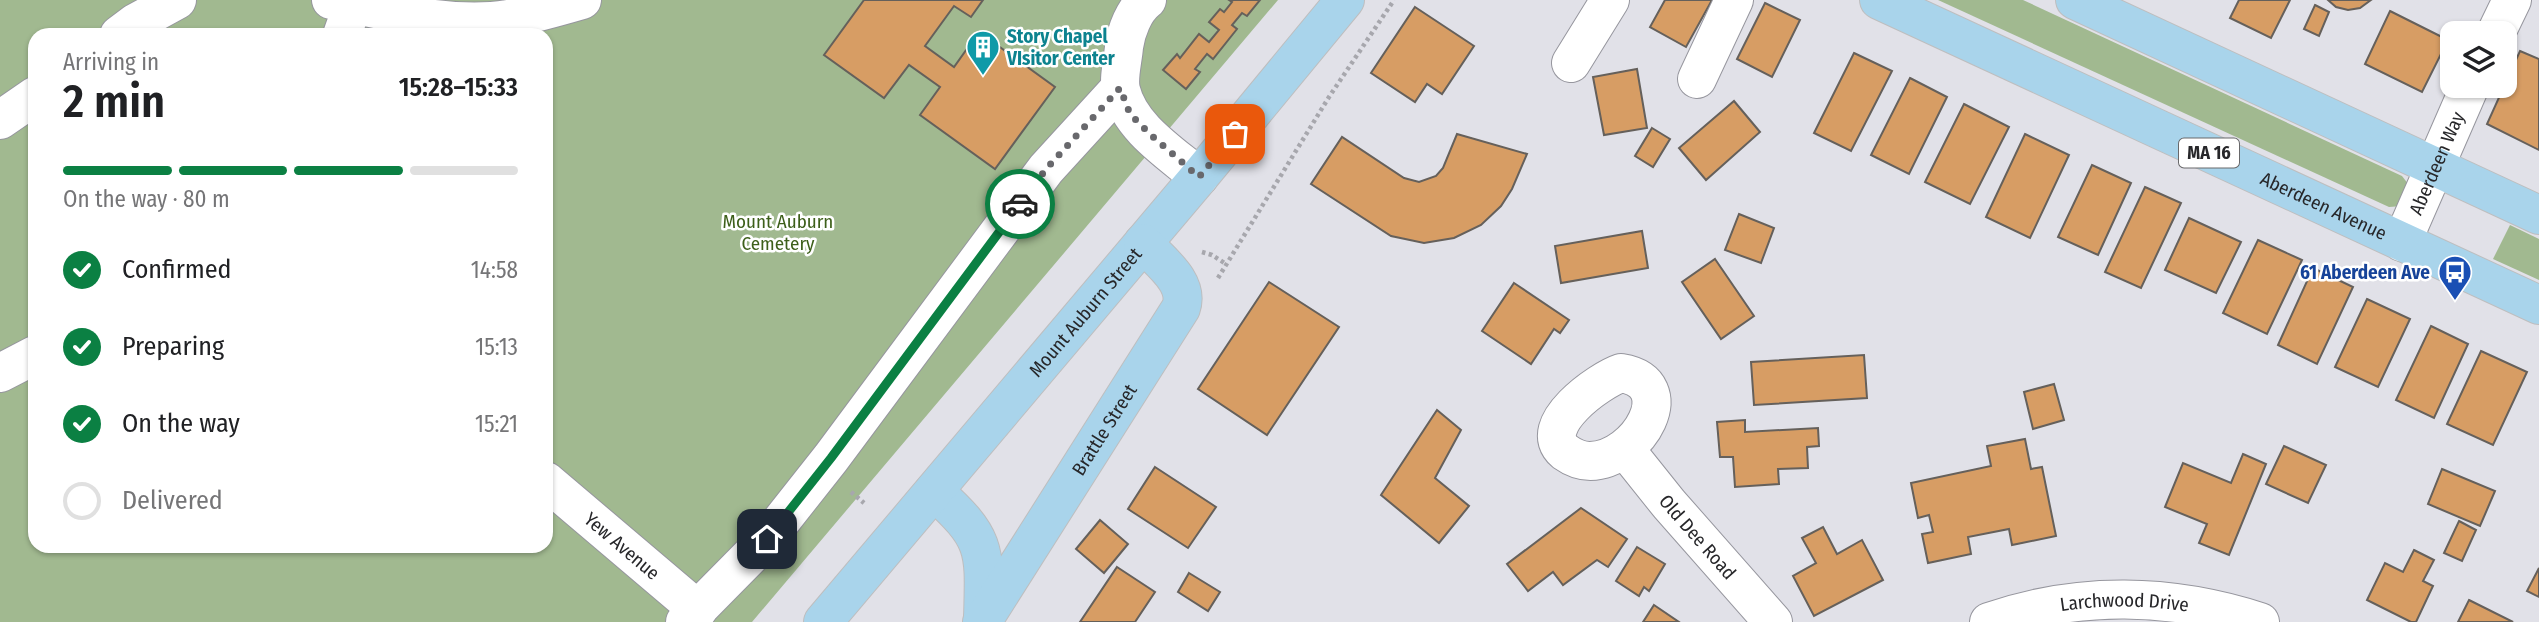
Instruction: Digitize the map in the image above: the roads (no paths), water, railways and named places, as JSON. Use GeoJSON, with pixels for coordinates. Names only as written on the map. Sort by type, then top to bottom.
{"type":"FeatureCollection","features":[{"type":"Feature","properties":{"kind":"main road","name":"Aberdeen Avenue"},"geometry":{"type":"LineString","coordinates":[[1879,0],[2539,305]]}},
{"type":"Feature","properties":{"kind":"main road"},"geometry":{"type":"LineString","coordinates":[[2075,0],[2539,215]]}},
{"type":"Feature","properties":{"kind":"main road","name":"Mount Auburn Street"},"geometry":{"type":"LineString","coordinates":[[823,622],[1199,177],[1343,1]]}},
{"type":"Feature","properties":{"kind":"main road","name":"Brattle Street"},"geometry":{"type":"LineString","coordinates":[[983,621],[1181,308],[1184,295],[1182,287],[1143,243]]}},
{"type":"Feature","properties":{"kind":"main road","name":"Brattle Street"},"geometry":{"type":"LineString","coordinates":[[934,491],[967,523],[980,546],[983,562],[983,621]]}},
{"type":"Feature","properties":{"kind":"street"},"geometry":{"type":"LineString","coordinates":[[128,28],[177,0]]}},
{"type":"Feature","properties":{"kind":"street"},"geometry":{"type":"LineString","coordinates":[[342,13],[467,21],[508,19],[582,0]]}},
{"type":"Feature","properties":{"kind":"street"},"geometry":{"type":"LineString","coordinates":[[1571,63],[1610,0]]}},
{"type":"Feature","properties":{"kind":"street"},"geometry":{"type":"LineString","coordinates":[[1697,79],[1734,0]]}},
{"type":"Feature","properties":{"kind":"street"},"geometry":{"type":"LineString","coordinates":[[2502,21],[2512,0]]}},
{"type":"Feature","properties":{"kind":"street"},"geometry":{"type":"LineString","coordinates":[[1136,2],[1125,41],[1120,88],[1130,114],[1199,177]]}},
{"type":"Feature","properties":{"kind":"street"},"geometry":{"type":"LineString","coordinates":[[692,616],[767,539],[831,458],[1046,169],[1120,88]]}},
{"type":"Feature","properties":{"kind":"street","name":"Aberdeen Way"},"geometry":{"type":"LineString","coordinates":[[2402,242],[2465,98]]}},
{"type":"Feature","properties":{"kind":"street"},"geometry":{"type":"LineString","coordinates":[[0,120],[28,101]]}},
{"type":"Feature","properties":{"kind":"street"},"geometry":{"type":"LineString","coordinates":[[0,373],[28,359]]}},
{"type":"Feature","properties":{"kind":"street","name":"Old Dee Road"},"geometry":{"type":"LineString","coordinates":[[1625,449],[1669,504],[1773,622]]}},
{"type":"Feature","properties":{"kind":"street","name":"Yew Avenue"},"geometry":{"type":"LineString","coordinates":[[553,487],[692,616]]}},
{"type":"Feature","properties":{"kind":"street","name":"Larchwood Drive"},"geometry":{"type":"LineString","coordinates":[[1989,622],[2061,603],[2106,599],[2175,601],[2260,622]]}},
{"type":"Feature","properties":{"kind":"place","name":"Story Chapel VIsitor Center"},"geometry":{"type":"Point","coordinates":[983,77]}},
{"type":"Feature","properties":{"kind":"place","name":"61 Aberdeen Ave"},"geometry":{"type":"Point","coordinates":[2455,302]}},
{"type":"Feature","properties":{"kind":"park label","name":"Mount Auburn Cemetery"},"geometry":{"type":"Point","coordinates":[778,232]}}]}
